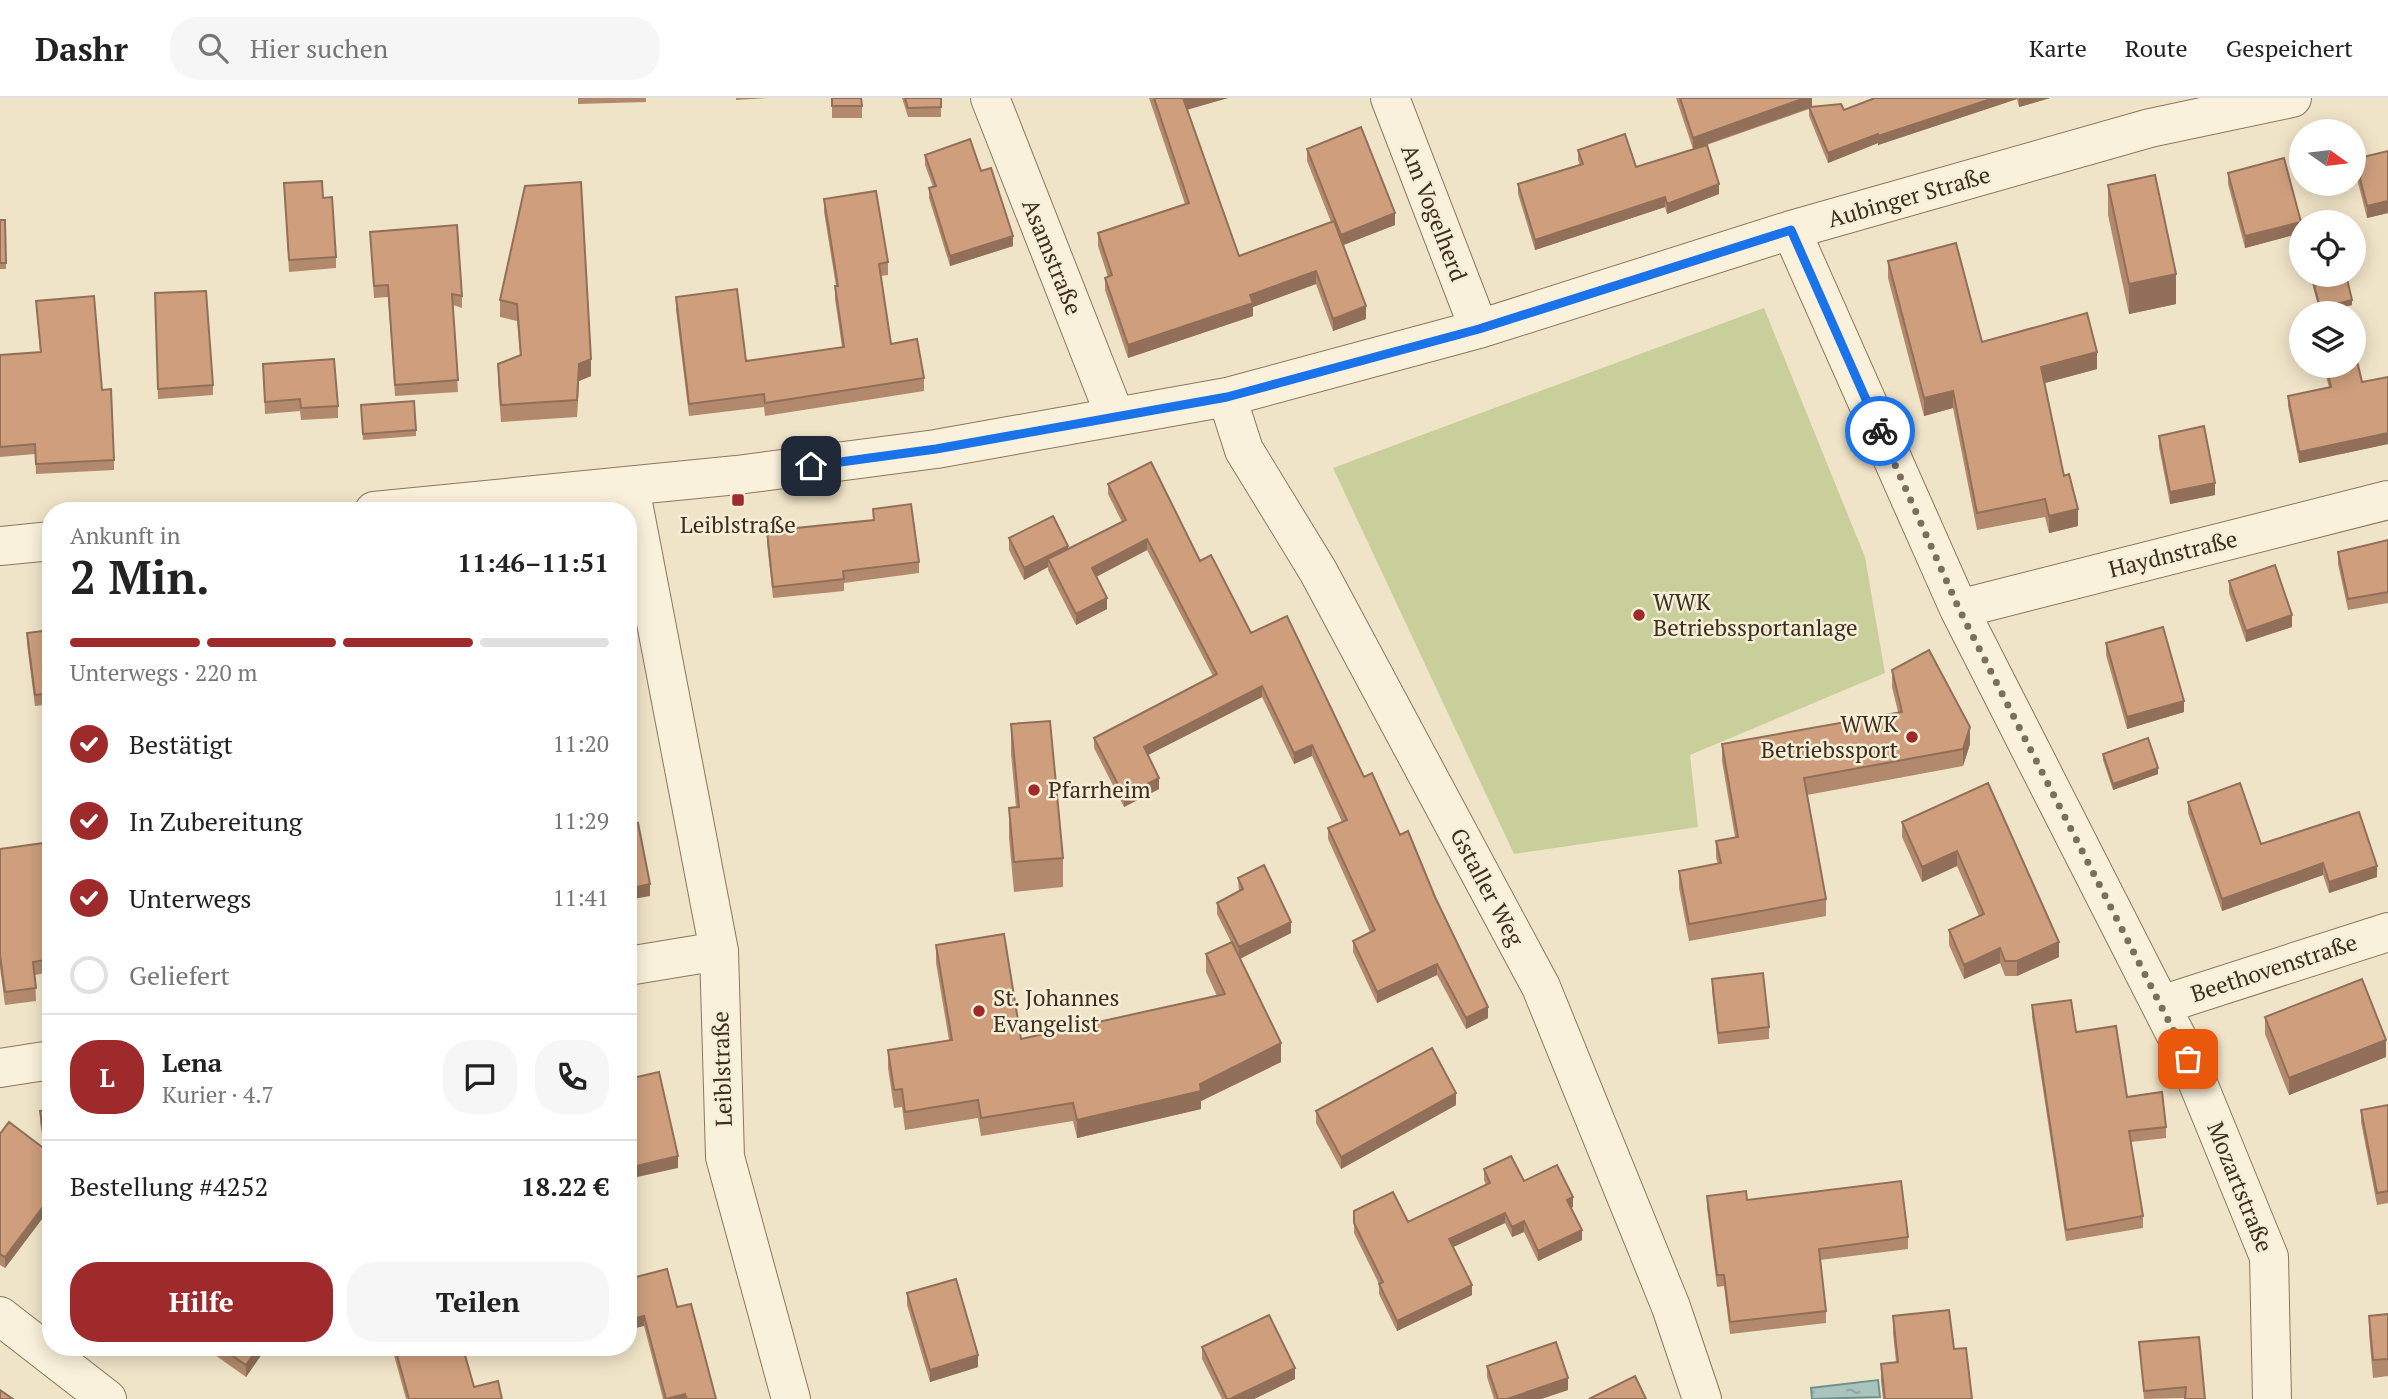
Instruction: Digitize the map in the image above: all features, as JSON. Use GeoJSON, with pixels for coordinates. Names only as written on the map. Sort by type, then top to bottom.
{"type":"FeatureCollection","features":[{"type":"Feature","properties":{"kind":"street","name":"Asamstraße"},"geometry":{"type":"LineString","coordinates":[[990,98],[1115,415]]}},
{"type":"Feature","properties":{"kind":"street","name":"Am Vogelherd"},"geometry":{"type":"LineString","coordinates":[[1390,98],[1479,329]]}},
{"type":"Feature","properties":{"kind":"street","name":"Aubinger Straße"},"geometry":{"type":"LineString","coordinates":[[470,502],[630,487],[936,449],[1227,397],[1479,329],[1791,230],[2150,128],[2292,98]]}},
{"type":"Feature","properties":{"kind":"street","name":"Mozartstraße"},"geometry":{"type":"LineString","coordinates":[[1791,230],[1959,609],[2188,1059],[2269,1257],[2272,1399]]}},
{"type":"Feature","properties":{"kind":"street","name":"Gstaller Weg"},"geometry":{"type":"LineString","coordinates":[[1227,397],[1244,450],[1318,571],[1541,987],[1671,1307],[1702,1399]]}},
{"type":"Feature","properties":{"kind":"street","name":"Leiblstraße"},"geometry":{"type":"LineString","coordinates":[[630,487],[633,502]]}},
{"type":"Feature","properties":{"kind":"street","name":"Haydnstraße"},"geometry":{"type":"LineString","coordinates":[[1959,609],[2388,500]]}},
{"type":"Feature","properties":{"kind":"street","name":"Leiblstraße"},"geometry":{"type":"LineString","coordinates":[[637,523],[719,951],[725,1157],[791,1399]]}},
{"type":"Feature","properties":{"kind":"street"},"geometry":{"type":"LineString","coordinates":[[0,546],[42,542]]}},
{"type":"Feature","properties":{"kind":"street","name":"Beethovenstraße"},"geometry":{"type":"LineString","coordinates":[[2161,1005],[2388,932]]}},
{"type":"Feature","properties":{"kind":"street"},"geometry":{"type":"LineString","coordinates":[[637,965],[719,951]]}},
{"type":"Feature","properties":{"kind":"street"},"geometry":{"type":"LineString","coordinates":[[0,1068],[42,1061]]}},
{"type":"Feature","properties":{"kind":"street"},"geometry":{"type":"LineString","coordinates":[[0,1316],[42,1349]]}},
{"type":"Feature","properties":{"kind":"street"},"geometry":{"type":"LineString","coordinates":[[52,1356],[107,1399]]}},
{"type":"Feature","properties":{"kind":"green space","name":"WWK Betriebssportanlage"},"geometry":{"type":"Polygon","coordinates":[[[1764,308],[1865,557],[1885,673],[1690,755],[1698,827],[1514,854],[1333,468],[1764,308]]]}},
{"type":"Feature","properties":{"kind":"water"},"geometry":{"type":"Polygon","coordinates":[[[1878,1380],[1880,1397],[1812,1399],[1811,1388],[1878,1380]]]}},
{"type":"Feature","properties":{"kind":"building"},"geometry":{"type":"Polygon","coordinates":[[[832,98],[861,98],[862,106],[832,106],[832,98]]]}},
{"type":"Feature","properties":{"kind":"building"},"geometry":{"type":"Polygon","coordinates":[[[905,98],[941,98],[941,107],[908,108],[905,98]]]}},
{"type":"Feature","properties":{"kind":"building"},"geometry":{"type":"Polygon","coordinates":[[[1154,98],[1183,98],[1239,256],[1334,221],[1366,306],[1333,319],[1316,271],[1250,295],[1253,303],[1128,345],[1105,278],[1112,275],[1098,233],[1189,203],[1154,98]]]}},
{"type":"Feature","properties":{"kind":"building"},"geometry":{"type":"Polygon","coordinates":[[[1680,98],[1805,98],[1693,138],[1680,98]]]}},
{"type":"Feature","properties":{"kind":"building"},"geometry":{"type":"Polygon","coordinates":[[[1875,98],[1994,98],[1878,134],[1828,153],[1809,107],[1841,104],[1844,110],[1875,98]]]}},
{"type":"Feature","properties":{"kind":"building"},"geometry":{"type":"Polygon","coordinates":[[[1361,127],[1395,213],[1341,235],[1307,149],[1361,127]]]}},
{"type":"Feature","properties":{"kind":"building"},"geometry":{"type":"Polygon","coordinates":[[[1625,134],[1636,167],[1707,145],[1719,184],[1667,204],[1665,197],[1535,240],[1518,184],[1583,164],[1578,150],[1625,134]]]}},
{"type":"Feature","properties":{"kind":"building"},"geometry":{"type":"Polygon","coordinates":[[[970,139],[981,171],[991,168],[1013,236],[950,256],[929,188],[936,186],[925,155],[970,139]]]}},
{"type":"Feature","properties":{"kind":"building"},"geometry":{"type":"Polygon","coordinates":[[[2388,151],[2388,201],[2367,206],[2364,196],[2366,156],[2388,151]]]}},
{"type":"Feature","properties":{"kind":"building"},"geometry":{"type":"Polygon","coordinates":[[[2284,158],[2289,177],[2289,196],[2294,196],[2298,210],[2289,210],[2289,225],[2245,236],[2228,173],[2284,158]]]}},
{"type":"Feature","properties":{"kind":"building"},"geometry":{"type":"Polygon","coordinates":[[[2155,175],[2176,274],[2129,284],[2108,185],[2155,175]]]}},
{"type":"Feature","properties":{"kind":"building"},"geometry":{"type":"Polygon","coordinates":[[[322,181],[323,198],[332,197],[336,257],[289,260],[284,183],[322,181]]]}},
{"type":"Feature","properties":{"kind":"building"},"geometry":{"type":"Polygon","coordinates":[[[581,182],[591,359],[579,364],[577,400],[501,405],[498,364],[521,355],[517,304],[500,300],[525,186],[581,182]]]}},
{"type":"Feature","properties":{"kind":"building"},"geometry":{"type":"Polygon","coordinates":[[[876,191],[888,262],[879,264],[891,344],[917,339],[924,378],[765,403],[764,394],[689,404],[676,297],[737,289],[746,361],[844,347],[835,286],[838,286],[824,199],[876,191]]]}},
{"type":"Feature","properties":{"kind":"building"},"geometry":{"type":"Polygon","coordinates":[[[0,220],[5,220],[6,263],[0,263],[0,220]]]}},
{"type":"Feature","properties":{"kind":"building"},"geometry":{"type":"Polygon","coordinates":[[[457,225],[462,296],[452,294],[458,380],[395,385],[388,285],[374,286],[370,232],[457,225]]]}},
{"type":"Feature","properties":{"kind":"building"},"geometry":{"type":"Polygon","coordinates":[[[1956,243],[1982,342],[2087,313],[2097,352],[2041,367],[2064,476],[2069,474],[2078,509],[2049,516],[2045,499],[1977,513],[1953,391],[1924,398],[1888,261],[1956,243]]]}},
{"type":"Feature","properties":{"kind":"building"},"geometry":{"type":"Polygon","coordinates":[[[2315,287],[2349,287],[2352,300],[2348,301],[2318,301],[2315,287]]]}},
{"type":"Feature","properties":{"kind":"building"},"geometry":{"type":"Polygon","coordinates":[[[206,291],[213,385],[158,389],[155,293],[206,291]]]}},
{"type":"Feature","properties":{"kind":"building"},"geometry":{"type":"Polygon","coordinates":[[[94,296],[102,390],[111,389],[114,460],[36,464],[35,444],[0,447],[0,355],[41,352],[36,301],[94,296]]]}},
{"type":"Feature","properties":{"kind":"building"},"geometry":{"type":"Polygon","coordinates":[[[334,359],[338,406],[301,408],[300,399],[265,402],[263,364],[334,359]]]}},
{"type":"Feature","properties":{"kind":"building"},"geometry":{"type":"Polygon","coordinates":[[[2388,377],[2388,433],[2299,452],[2288,396],[2331,387],[2329,378],[2361,378],[2362,382],[2388,377]]]}},
{"type":"Feature","properties":{"kind":"building"},"geometry":{"type":"Polygon","coordinates":[[[414,401],[416,430],[363,434],[361,405],[414,401]]]}},
{"type":"Feature","properties":{"kind":"building"},"geometry":{"type":"Polygon","coordinates":[[[2204,426],[2215,483],[2170,492],[2159,436],[2204,426]]]}},
{"type":"Feature","properties":{"kind":"building"},"geometry":{"type":"Polygon","coordinates":[[[1151,462],[1200,561],[1211,555],[1251,633],[1287,616],[1364,777],[1372,773],[1400,835],[1408,831],[1435,897],[1488,1007],[1466,1018],[1437,964],[1377,992],[1353,941],[1375,930],[1328,828],[1347,820],[1312,745],[1294,753],[1262,686],[1144,747],[1159,778],[1124,796],[1094,738],[1217,674],[1147,539],[1092,568],[1107,598],[1076,614],[1048,559],[1126,520],[1108,484],[1151,462]]]}},
{"type":"Feature","properties":{"kind":"building"},"geometry":{"type":"Polygon","coordinates":[[[911,504],[919,562],[843,571],[844,579],[773,587],[767,531],[874,520],[873,509],[911,504]]]}},
{"type":"Feature","properties":{"kind":"building"},"geometry":{"type":"Polygon","coordinates":[[[1053,516],[1068,546],[1024,568],[1009,538],[1053,516]]]}},
{"type":"Feature","properties":{"kind":"building"},"geometry":{"type":"Polygon","coordinates":[[[2388,540],[2388,592],[2348,599],[2338,552],[2388,540]]]}},
{"type":"Feature","properties":{"kind":"building"},"geometry":{"type":"Polygon","coordinates":[[[2275,565],[2292,615],[2246,631],[2229,581],[2275,565]]]}},
{"type":"Feature","properties":{"kind":"building"},"geometry":{"type":"Polygon","coordinates":[[[2163,627],[2184,701],[2127,717],[2106,643],[2163,627]]]}},
{"type":"Feature","properties":{"kind":"building"},"geometry":{"type":"Polygon","coordinates":[[[42,631],[42,694],[35,695],[27,633],[42,631]]]}},
{"type":"Feature","properties":{"kind":"building"},"geometry":{"type":"Polygon","coordinates":[[[1929,650],[1970,727],[1963,749],[1804,778],[1826,899],[1689,924],[1679,871],[1721,863],[1716,841],[1738,837],[1722,744],[1902,712],[1892,670],[1929,650]]]}},
{"type":"Feature","properties":{"kind":"building","name":"Pfarrheim"},"geometry":{"type":"Polygon","coordinates":[[[1050,721],[1063,858],[1014,862],[1009,808],[1019,807],[1011,724],[1050,721]]]}},
{"type":"Feature","properties":{"kind":"building"},"geometry":{"type":"Polygon","coordinates":[[[2148,738],[2158,768],[2113,784],[2103,754],[2148,738]]]}},
{"type":"Feature","properties":{"kind":"building"},"geometry":{"type":"Polygon","coordinates":[[[1988,783],[2059,942],[2017,961],[2005,961],[2000,948],[1964,965],[1949,930],[1984,914],[1957,851],[1922,867],[1902,822],[1988,783]]]}},
{"type":"Feature","properties":{"kind":"building"},"geometry":{"type":"Polygon","coordinates":[[[2240,783],[2261,844],[2359,812],[2377,866],[2329,882],[2323,863],[2222,899],[2188,802],[2240,783]]]}},
{"type":"Feature","properties":{"kind":"building"},"geometry":{"type":"Polygon","coordinates":[[[637,823],[650,884],[637,887],[637,823]]]}},
{"type":"Feature","properties":{"kind":"building"},"geometry":{"type":"Polygon","coordinates":[[[42,843],[42,960],[33,962],[36,988],[5,992],[0,955],[0,849],[42,843]]]}},
{"type":"Feature","properties":{"kind":"building"},"geometry":{"type":"Polygon","coordinates":[[[1264,865],[1291,922],[1239,947],[1217,903],[1243,889],[1238,878],[1264,865]]]}},
{"type":"Feature","properties":{"kind":"building"},"geometry":{"type":"Polygon","coordinates":[[[1004,934],[1021,1039],[1225,994],[1206,954],[1232,942],[1281,1043],[1200,1084],[1201,1091],[1077,1120],[1073,1103],[981,1118],[978,1100],[905,1112],[902,1089],[894,1090],[888,1050],[952,1040],[936,945],[1004,934]]]}},
{"type":"Feature","properties":{"kind":"building"},"geometry":{"type":"Polygon","coordinates":[[[1763,973],[1769,1027],[1718,1033],[1712,979],[1763,973]]]}},
{"type":"Feature","properties":{"kind":"building"},"geometry":{"type":"Polygon","coordinates":[[[2362,979],[2386,1040],[2289,1078],[2265,1017],[2362,979]]]}},
{"type":"Feature","properties":{"kind":"building"},"geometry":{"type":"Polygon","coordinates":[[[2071,1000],[2076,1032],[2116,1026],[2127,1097],[2162,1092],[2166,1127],[2129,1131],[2143,1216],[2066,1230],[2032,1005],[2071,1000]]]}},
{"type":"Feature","properties":{"kind":"building"},"geometry":{"type":"Polygon","coordinates":[[[1432,1048],[1456,1093],[1341,1157],[1316,1111],[1432,1048]]]}},
{"type":"Feature","properties":{"kind":"building"},"geometry":{"type":"Polygon","coordinates":[[[659,1072],[678,1156],[637,1166],[637,1077],[659,1072]]]}},
{"type":"Feature","properties":{"kind":"building"},"geometry":{"type":"Polygon","coordinates":[[[2388,1105],[2388,1191],[2377,1193],[2361,1110],[2388,1105]]]}},
{"type":"Feature","properties":{"kind":"building"},"geometry":{"type":"Polygon","coordinates":[[[9,1122],[42,1147],[42,1208],[5,1257],[0,1254],[0,1134],[9,1122]]]}},
{"type":"Feature","properties":{"kind":"building"},"geometry":{"type":"Polygon","coordinates":[[[1511,1156],[1524,1181],[1557,1165],[1573,1197],[1567,1200],[1582,1230],[1538,1251],[1524,1221],[1512,1227],[1505,1213],[1449,1239],[1472,1285],[1397,1321],[1379,1284],[1383,1282],[1354,1223],[1354,1211],[1393,1192],[1408,1222],[1490,1183],[1484,1169],[1511,1156]]]}},
{"type":"Feature","properties":{"kind":"building"},"geometry":{"type":"Polygon","coordinates":[[[1901,1181],[1908,1237],[1819,1249],[1826,1311],[1730,1322],[1724,1275],[1717,1275],[1707,1196],[1746,1191],[1747,1200],[1901,1181]]]}},
{"type":"Feature","properties":{"kind":"building"},"geometry":{"type":"Polygon","coordinates":[[[667,1269],[677,1307],[691,1304],[716,1399],[687,1399],[685,1394],[666,1399],[644,1316],[637,1318],[637,1277],[667,1269]]]}},
{"type":"Feature","properties":{"kind":"building"},"geometry":{"type":"Polygon","coordinates":[[[956,1279],[978,1355],[930,1370],[907,1293],[956,1279]]]}},
{"type":"Feature","properties":{"kind":"building"},"geometry":{"type":"Polygon","coordinates":[[[1949,1310],[1954,1349],[1966,1348],[1972,1399],[1885,1399],[1881,1364],[1898,1362],[1893,1316],[1949,1310]]]}},
{"type":"Feature","properties":{"kind":"building"},"geometry":{"type":"Polygon","coordinates":[[[2388,1314],[2388,1359],[2373,1360],[2369,1316],[2388,1314]]]}},
{"type":"Feature","properties":{"kind":"building"},"geometry":{"type":"Polygon","coordinates":[[[1269,1315],[1295,1368],[1227,1399],[1202,1347],[1269,1315]]]}},
{"type":"Feature","properties":{"kind":"building"},"geometry":{"type":"Polygon","coordinates":[[[2199,1337],[2205,1399],[2185,1399],[2186,1387],[2144,1391],[2139,1342],[2199,1337]]]}},
{"type":"Feature","properties":{"kind":"building"},"geometry":{"type":"Polygon","coordinates":[[[1556,1342],[1568,1378],[1507,1399],[1498,1399],[1487,1366],[1556,1342]]]}},
{"type":"Feature","properties":{"kind":"building"},"geometry":{"type":"Polygon","coordinates":[[[233,1356],[252,1356],[246,1365],[233,1356]]]}},
{"type":"Feature","properties":{"kind":"building"},"geometry":{"type":"Polygon","coordinates":[[[397,1356],[465,1356],[474,1387],[498,1381],[502,1399],[409,1399],[397,1356]]]}},
{"type":"Feature","properties":{"kind":"building"},"geometry":{"type":"Polygon","coordinates":[[[1635,1376],[1646,1399],[1589,1399],[1635,1376]]]}},
{"type":"Feature","properties":{"kind":"building"},"geometry":{"type":"Polygon","coordinates":[[[0,1390],[13,1399],[0,1399],[0,1390]]]}},
{"type":"Feature","properties":{"kind":"way so far"},"geometry":{"type":"LineString","coordinates":[[1880,431],[1959,609],[2188,1059]]}},
{"type":"Feature","properties":{"kind":"place","name":"Leiblstraße"},"geometry":{"type":"Point","coordinates":[738,500]}},
{"type":"Feature","properties":{"kind":"place","name":"WWK Betriebssportanlage"},"geometry":{"type":"Point","coordinates":[1639,615]}},
{"type":"Feature","properties":{"kind":"place","name":"WWK Betriebssport"},"geometry":{"type":"Point","coordinates":[1912,737]}},
{"type":"Feature","properties":{"kind":"place","name":"Pfarrheim"},"geometry":{"type":"Point","coordinates":[1034,790]}},
{"type":"Feature","properties":{"kind":"place","name":"St. Johannes Evangelist"},"geometry":{"type":"Point","coordinates":[979,1011]}},
{"type":"Feature","properties":{"kind":"route"},"geometry":{"type":"LineString","coordinates":[[811,466],[936,449],[1227,397],[1479,329],[1791,230],[1880,431]]}}]}
